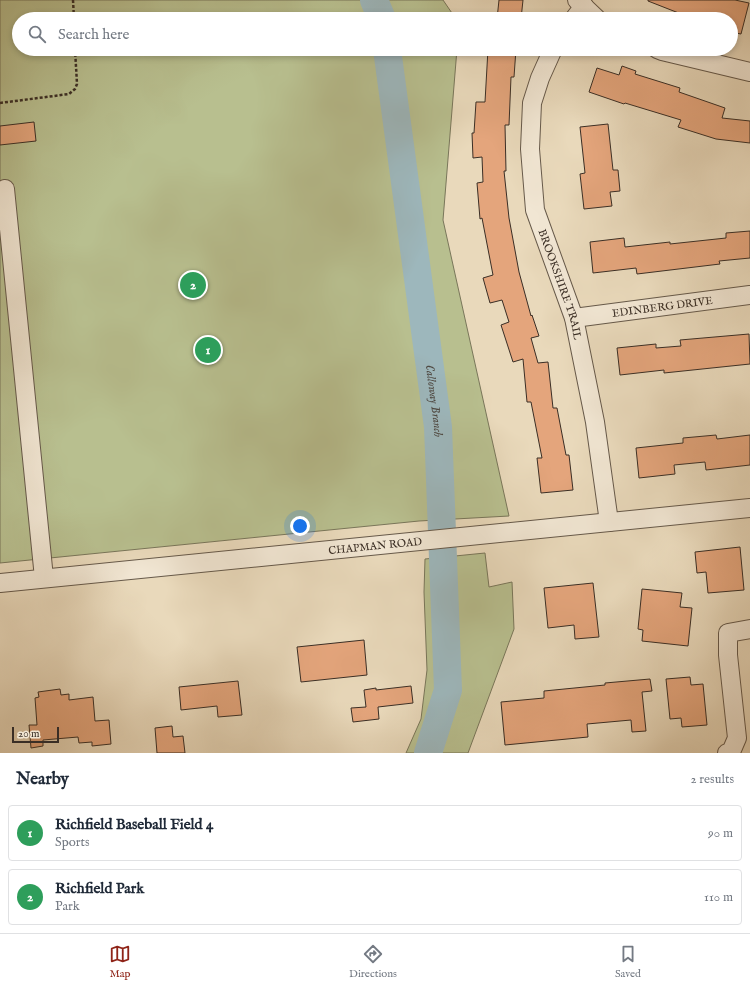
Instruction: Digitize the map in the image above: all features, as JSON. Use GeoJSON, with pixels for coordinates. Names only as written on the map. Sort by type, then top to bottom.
{"type":"FeatureCollection","features":[{"type":"Feature","properties":{"kind":"street","name":"BROOKSHIRE TRAIL"},"geometry":{"type":"LineString","coordinates":[[550,56],[540,78],[532,103],[530,149],[535,210],[574,318],[595,422],[609,522]]}},
{"type":"Feature","properties":{"kind":"street"},"geometry":{"type":"LineString","coordinates":[[683,56],[750,72]]}},
{"type":"Feature","properties":{"kind":"street"},"geometry":{"type":"LineString","coordinates":[[5,189],[44,578]]}},
{"type":"Feature","properties":{"kind":"street","name":"EDINBERG DRIVE"},"geometry":{"type":"LineString","coordinates":[[574,318],[750,295]]}},
{"type":"Feature","properties":{"kind":"street","name":"CHAPMAN ROAD"},"geometry":{"type":"LineString","coordinates":[[0,583],[750,508]]}},
{"type":"Feature","properties":{"kind":"street"},"geometry":{"type":"LineString","coordinates":[[727,753],[731,752],[737,738],[728,655],[728,633],[750,629]]}},
{"type":"Feature","properties":{"kind":"path"},"geometry":{"type":"LineString","coordinates":[[73,0],[74,12]]}},
{"type":"Feature","properties":{"kind":"path"},"geometry":{"type":"LineString","coordinates":[[0,102],[69,94],[75,89],[77,84],[75,56]]}},
{"type":"Feature","properties":{"kind":"green space"},"geometry":{"type":"Polygon","coordinates":[[[0,0],[443,0],[451,12],[12,12],[12,56],[456,56],[443,220],[509,516],[419,521],[0,563],[0,0]]]}},
{"type":"Feature","properties":{"kind":"green space"},"geometry":{"type":"Polygon","coordinates":[[[485,553],[489,587],[512,582],[514,629],[468,753],[406,753],[421,719],[427,670],[424,592],[425,559],[485,553]]]}},
{"type":"Feature","properties":{"kind":"building"},"geometry":{"type":"Polygon","coordinates":[[[499,0],[523,0],[522,12],[498,12],[499,0]]]}},
{"type":"Feature","properties":{"kind":"building"},"geometry":{"type":"Polygon","coordinates":[[[735,0],[749,3],[741,34],[738,33],[738,12],[676,12],[648,1],[735,0]]]}},
{"type":"Feature","properties":{"kind":"building"},"geometry":{"type":"Polygon","coordinates":[[[488,56],[516,56],[514,77],[511,77],[509,125],[505,125],[506,171],[504,171],[509,218],[519,272],[531,316],[532,315],[539,336],[531,338],[538,363],[548,362],[553,408],[557,408],[566,455],[569,455],[573,490],[541,493],[537,458],[542,458],[531,402],[527,402],[523,359],[513,362],[501,325],[509,322],[502,300],[490,303],[483,278],[493,275],[482,218],[480,219],[477,183],[483,182],[482,157],[473,158],[472,133],[474,133],[476,102],[485,102],[488,56]]]}},
{"type":"Feature","properties":{"kind":"building"},"geometry":{"type":"Polygon","coordinates":[[[622,66],[636,71],[635,74],[680,88],[679,92],[725,108],[722,118],[750,121],[750,143],[716,139],[678,127],[681,120],[625,103],[624,104],[589,92],[597,68],[619,75],[622,66]]]}},
{"type":"Feature","properties":{"kind":"building"},"geometry":{"type":"Polygon","coordinates":[[[34,122],[36,141],[0,145],[0,126],[34,122]]]}},
{"type":"Feature","properties":{"kind":"building"},"geometry":{"type":"Polygon","coordinates":[[[608,124],[613,170],[618,170],[620,191],[610,192],[612,206],[584,209],[580,174],[585,173],[580,127],[608,124]]]}},
{"type":"Feature","properties":{"kind":"building"},"geometry":{"type":"Polygon","coordinates":[[[750,231],[750,258],[719,261],[720,264],[637,274],[636,268],[593,273],[590,242],[624,238],[625,247],[670,242],[670,244],[726,238],[726,233],[750,231]]]}},
{"type":"Feature","properties":{"kind":"building"},"geometry":{"type":"Polygon","coordinates":[[[749,334],[750,364],[664,373],[664,370],[620,375],[617,348],[656,344],[656,348],[681,346],[680,340],[749,334]]]}},
{"type":"Feature","properties":{"kind":"building"},"geometry":{"type":"Polygon","coordinates":[[[716,435],[717,439],[750,435],[750,465],[706,470],[705,462],[674,465],[675,474],[639,478],[636,448],[683,443],[683,438],[716,435]]]}},
{"type":"Feature","properties":{"kind":"building"},"geometry":{"type":"Polygon","coordinates":[[[740,547],[744,590],[708,593],[706,572],[697,573],[695,552],[740,547]]]}},
{"type":"Feature","properties":{"kind":"building"},"geometry":{"type":"Polygon","coordinates":[[[593,583],[599,637],[575,639],[574,625],[548,628],[544,588],[593,583]]]}},
{"type":"Feature","properties":{"kind":"building"},"geometry":{"type":"Polygon","coordinates":[[[642,589],[682,593],[680,607],[692,608],[688,646],[642,641],[643,630],[638,629],[642,589]]]}},
{"type":"Feature","properties":{"kind":"building"},"geometry":{"type":"Polygon","coordinates":[[[364,640],[367,675],[301,682],[297,647],[364,640]]]}},
{"type":"Feature","properties":{"kind":"building"},"geometry":{"type":"Polygon","coordinates":[[[690,677],[691,685],[703,684],[707,725],[682,727],[681,718],[670,719],[666,679],[690,677]]]}},
{"type":"Feature","properties":{"kind":"building"},"geometry":{"type":"Polygon","coordinates":[[[650,679],[652,691],[642,692],[646,731],[632,732],[631,720],[587,724],[588,737],[505,745],[501,702],[544,698],[544,691],[650,679]]]}},
{"type":"Feature","properties":{"kind":"building"},"geometry":{"type":"Polygon","coordinates":[[[238,681],[242,715],[218,717],[217,706],[181,710],[179,687],[238,681]]]}},
{"type":"Feature","properties":{"kind":"building"},"geometry":{"type":"Polygon","coordinates":[[[411,686],[413,703],[378,707],[379,719],[353,722],[351,708],[366,707],[364,690],[411,686]]]}},
{"type":"Feature","properties":{"kind":"building"},"geometry":{"type":"Polygon","coordinates":[[[60,689],[61,695],[69,694],[69,700],[93,697],[95,721],[109,720],[111,744],[92,746],[92,742],[79,743],[78,737],[43,740],[43,746],[31,748],[29,725],[37,725],[35,698],[39,697],[38,692],[60,689]]]}},
{"type":"Feature","properties":{"kind":"building"},"geometry":{"type":"Polygon","coordinates":[[[172,726],[173,737],[183,736],[185,753],[157,753],[155,728],[172,726]]]}},
{"type":"Feature","properties":{"kind":"waterway","name":"Calloway Branch"},"geometry":{"type":"LineString","coordinates":[[374,0],[379,12]]}},
{"type":"Feature","properties":{"kind":"waterway","name":"Calloway Branch"},"geometry":{"type":"LineString","coordinates":[[388,56],[438,427],[448,690],[428,753]]}},
{"type":"Feature","properties":{"kind":"place","name":"Richfield Park"},"geometry":{"type":"Point","coordinates":[193,285]}},
{"type":"Feature","properties":{"kind":"place","name":"Richfield Baseball Field 4"},"geometry":{"type":"Point","coordinates":[208,350]}}]}
